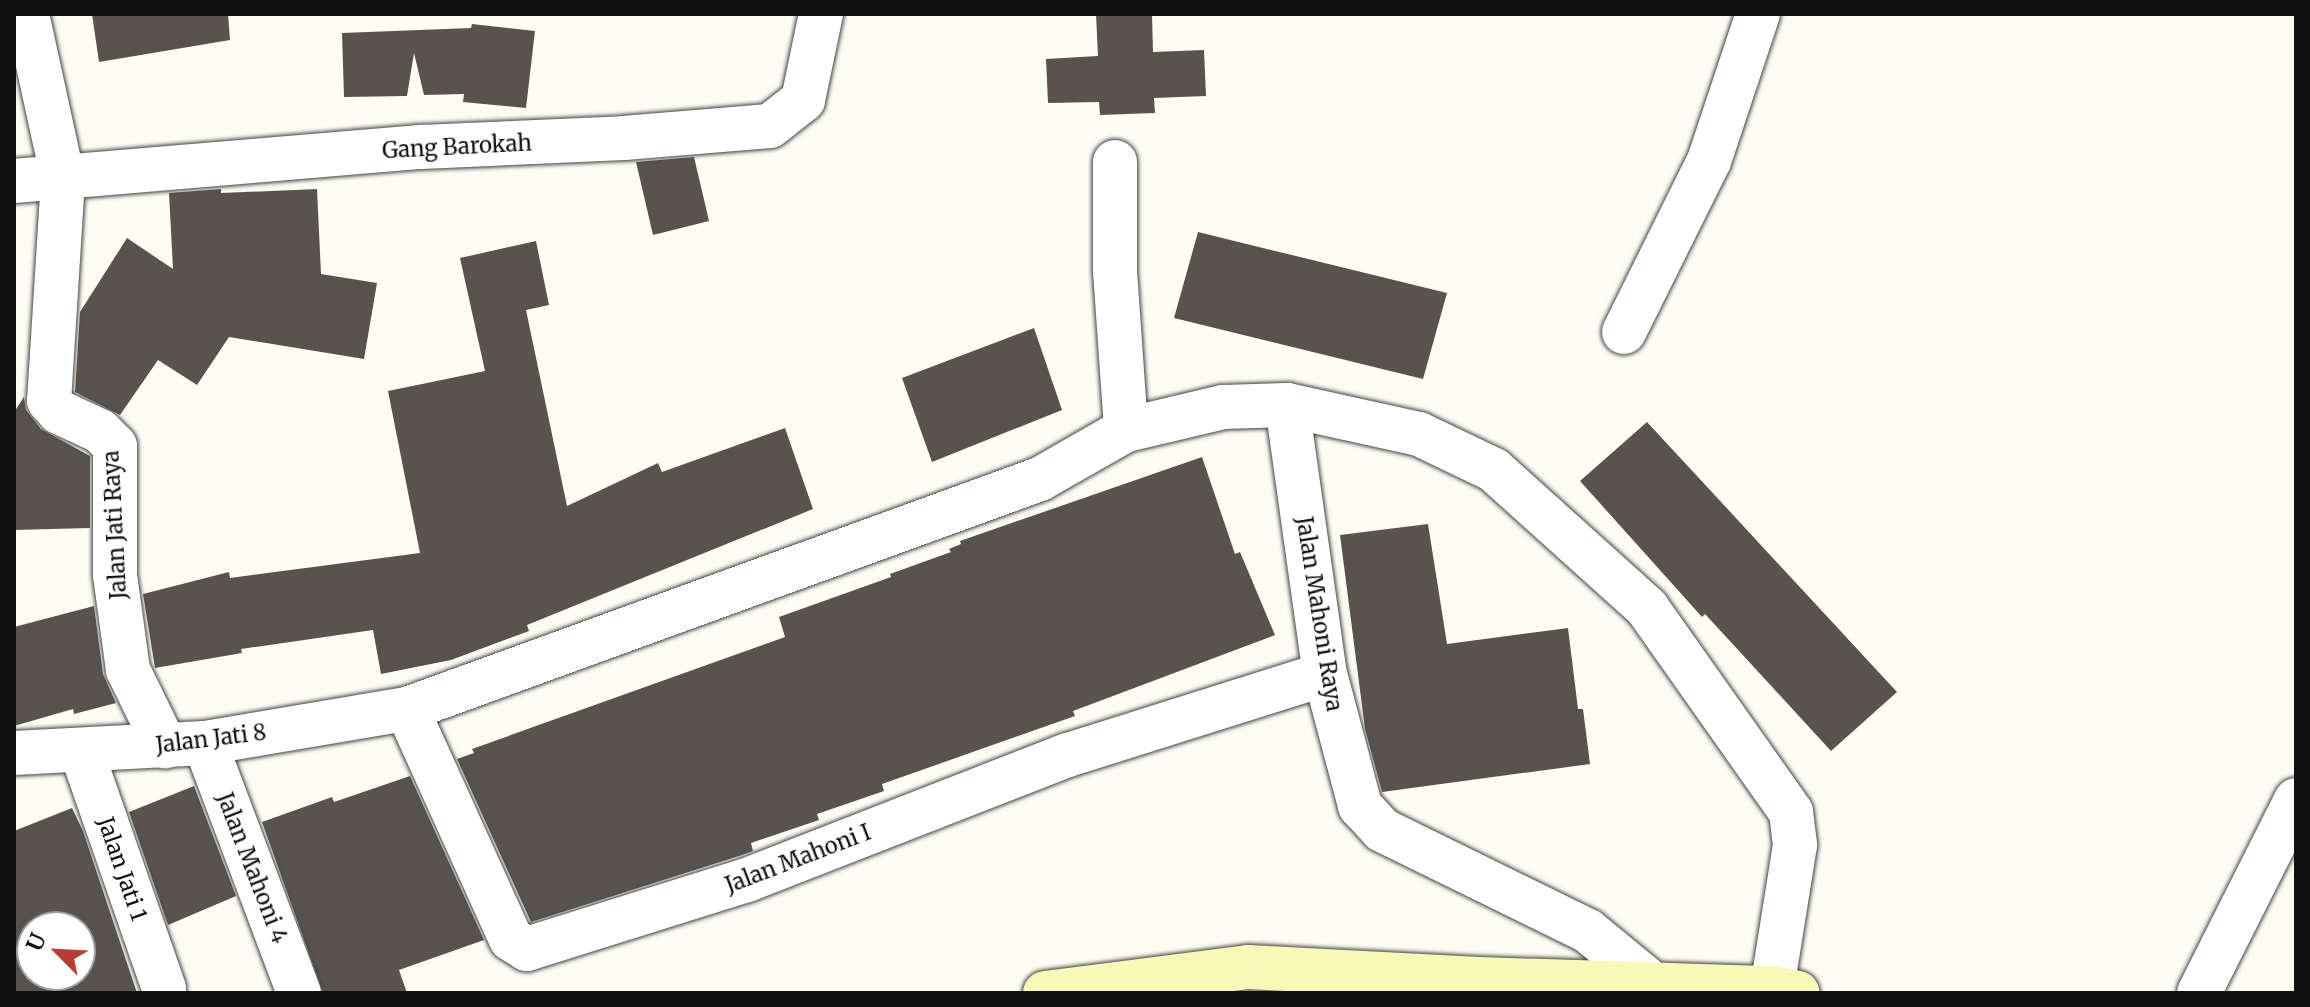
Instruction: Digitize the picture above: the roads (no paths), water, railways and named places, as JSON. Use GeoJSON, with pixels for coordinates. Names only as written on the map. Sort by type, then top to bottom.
{"type":"FeatureCollection","features":[{"type":"Feature","properties":{"kind":"street"},"geometry":{"type":"LineString","coordinates":[[27,14],[63,179]]}},
{"type":"Feature","properties":{"kind":"street","name":"Gang Barokah"},"geometry":{"type":"LineString","coordinates":[[14,181],[421,147],[624,138],[770,126],[803,100],[821,14]]}},
{"type":"Feature","properties":{"kind":"street"},"geometry":{"type":"LineString","coordinates":[[1624,332],[1709,161],[1758,14]]}},
{"type":"Feature","properties":{"kind":"street"},"geometry":{"type":"LineString","coordinates":[[1115,162],[1115,271],[1126,430]]}},
{"type":"Feature","properties":{"kind":"street","name":"Jalan Jati Raya"},"geometry":{"type":"LineString","coordinates":[[63,179],[49,401],[59,412],[100,431],[115,446],[115,575],[128,670],[185,745]]}},
{"type":"Feature","properties":{"kind":"street","name":"Jalan Jati 8"},"geometry":{"type":"LineString","coordinates":[[14,753],[185,745],[407,709],[1040,479],[1126,430],[1223,407],[1287,405],[1419,434],[1494,470],[1647,608],[1791,812],[1795,845],[1785,990]]}},
{"type":"Feature","properties":{"kind":"street","name":"Jalan Mahoni Raya"},"geometry":{"type":"LineString","coordinates":[[1287,405],[1325,674],[1360,806],[1369,820],[1382,830],[1588,931],[1655,986]]}},
{"type":"Feature","properties":{"kind":"street","name":"Jalan Mahoni I"},"geometry":{"type":"LineString","coordinates":[[407,709],[511,939],[520,947],[533,949],[747,880],[1068,755],[1325,674]]}},
{"type":"Feature","properties":{"kind":"street","name":"Jalan Mahoni 4"},"geometry":{"type":"LineString","coordinates":[[185,745],[299,993]]}},
{"type":"Feature","properties":{"kind":"street","name":"Jalan Jati 1"},"geometry":{"type":"LineString","coordinates":[[81,750],[164,989]]}},
{"type":"Feature","properties":{"kind":"street"},"geometry":{"type":"LineString","coordinates":[[2199,993],[2296,800]]}},
{"type":"Feature","properties":{"kind":"street"},"geometry":{"type":"LineString","coordinates":[[1045,993],[1248,967],[1785,990]]}}]}
